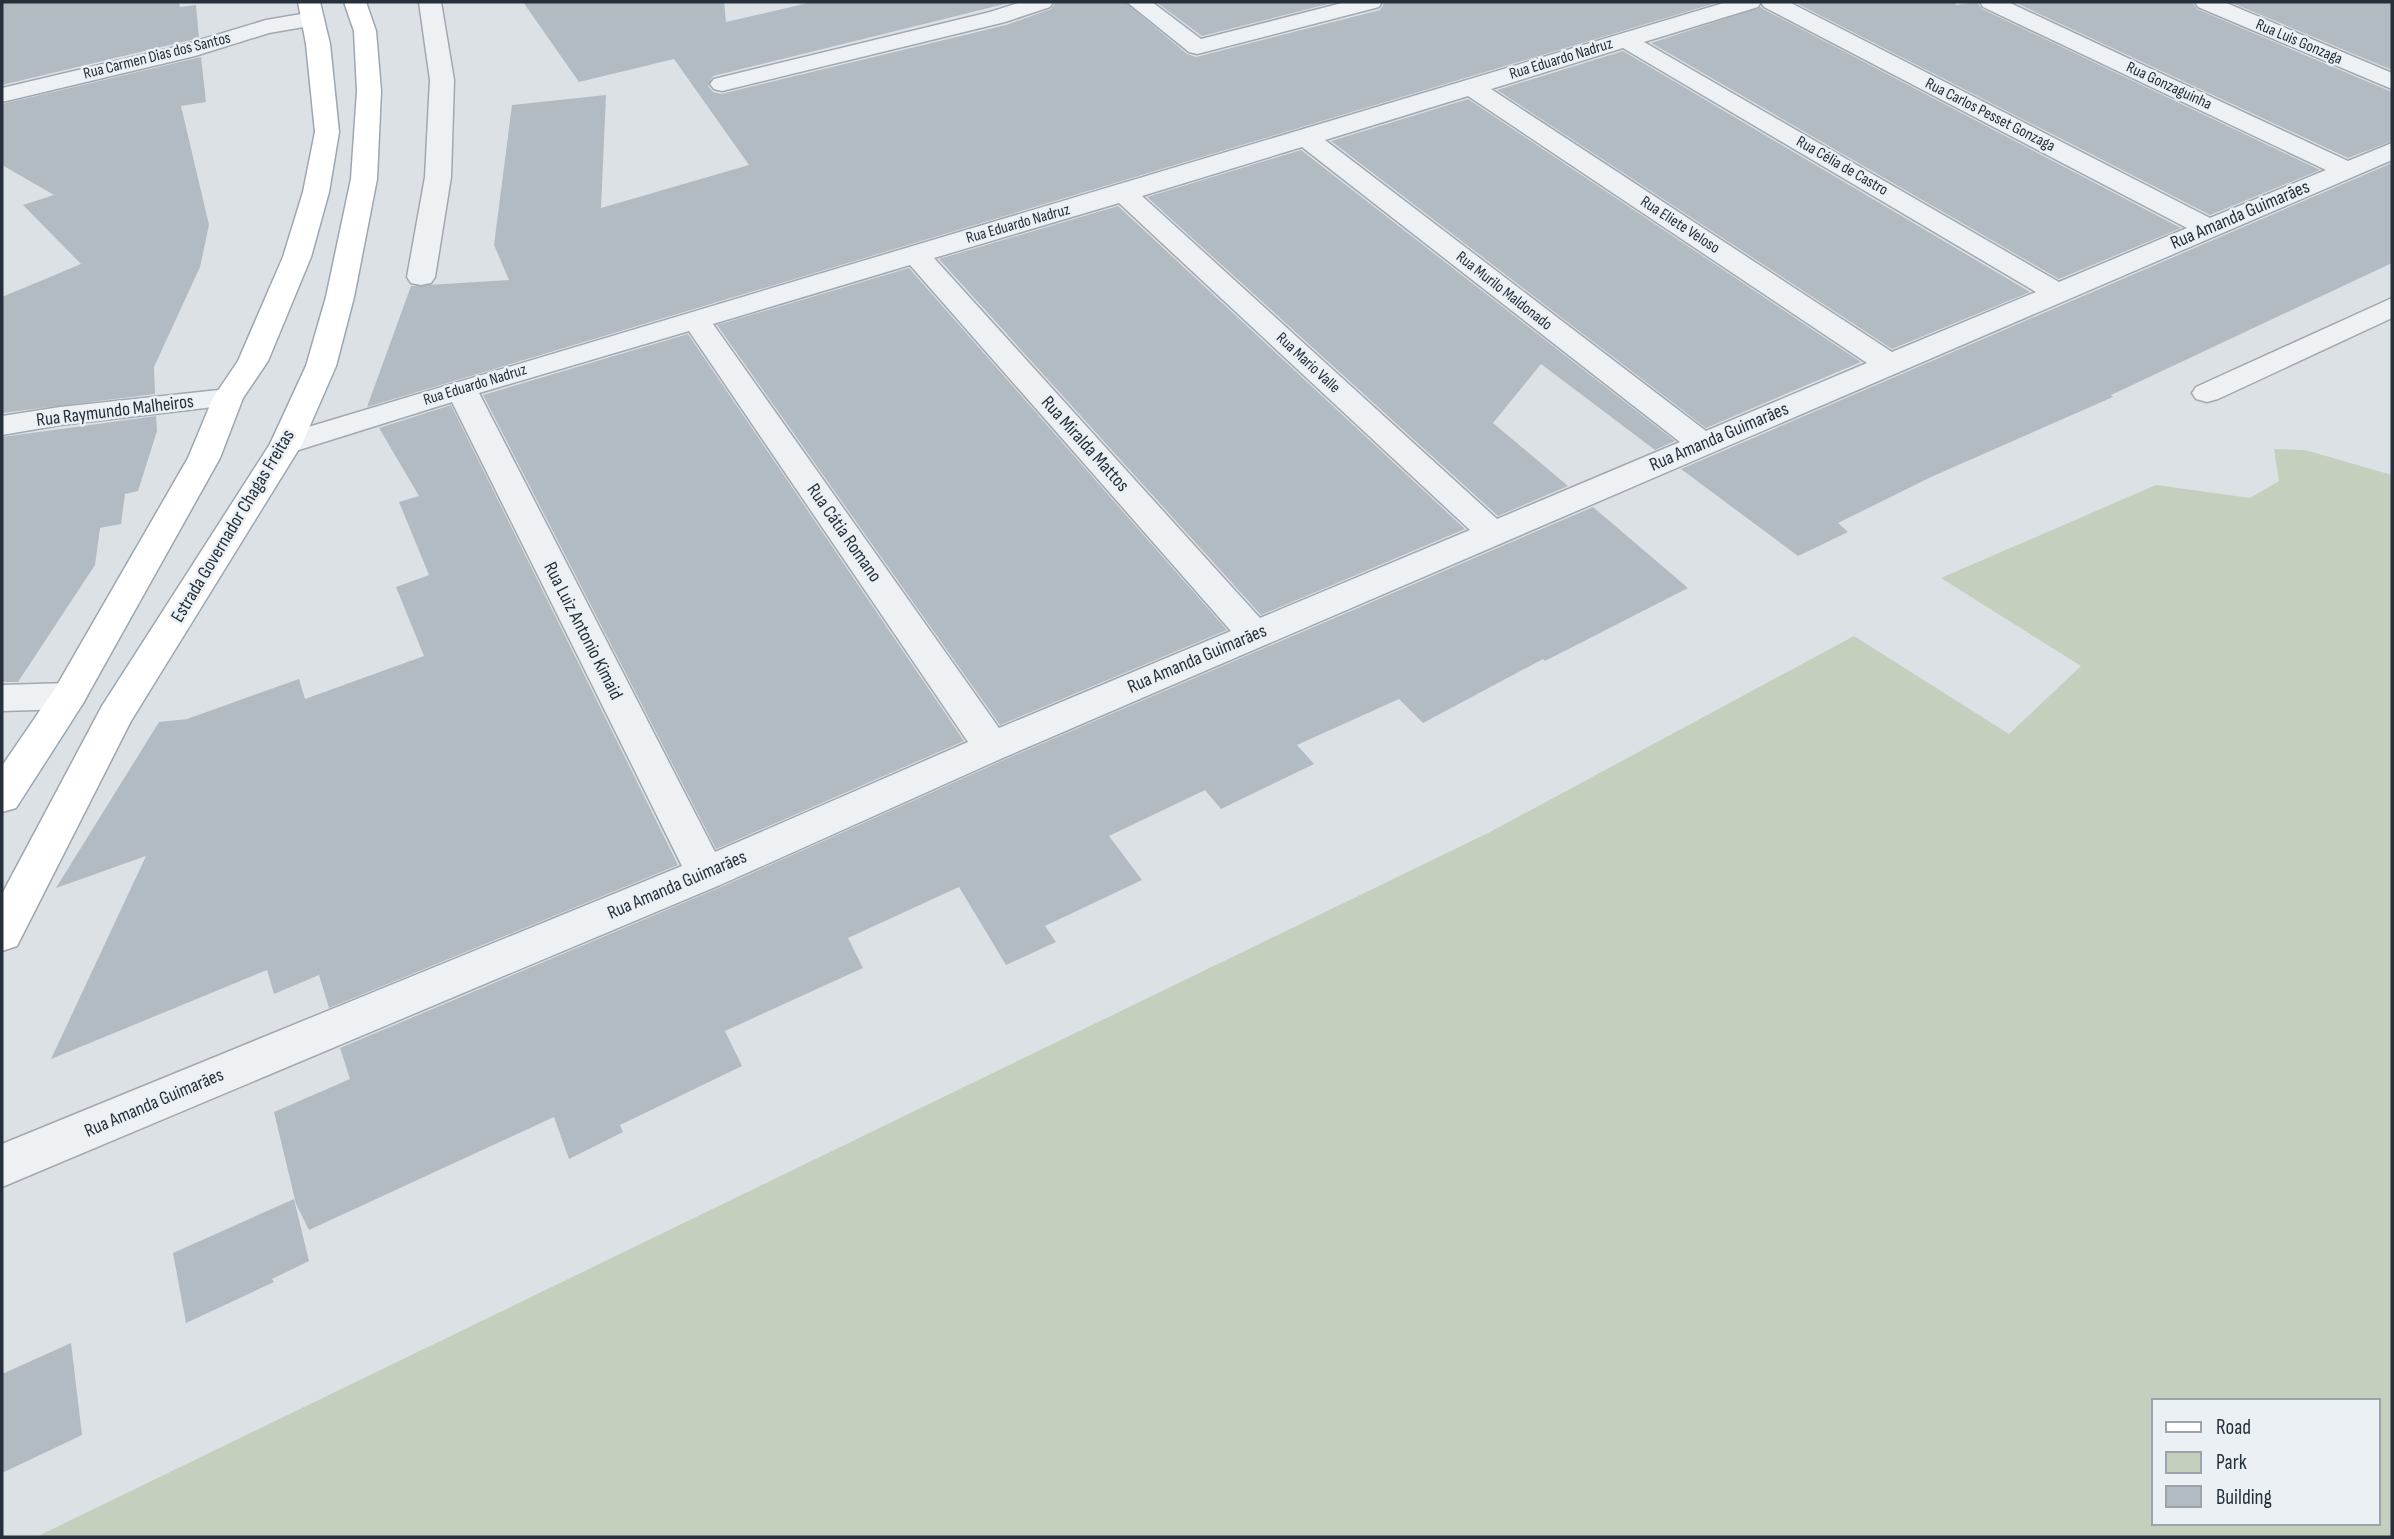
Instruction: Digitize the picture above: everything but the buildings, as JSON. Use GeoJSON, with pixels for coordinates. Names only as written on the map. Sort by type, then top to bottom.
{"type":"FeatureCollection","features":[{"type":"Feature","properties":{"kind":"main road","name":"Estrada Governador Chagas Freitas"},"geometry":{"type":"LineString","coordinates":[[2,934],[116,716],[286,444],[325,354],[340,297],[363,179],[369,91],[365,32],[355,2]]}},
{"type":"Feature","properties":{"kind":"main road"},"geometry":{"type":"LineString","coordinates":[[2,797],[69,696],[204,458],[229,398],[253,361],[297,257],[316,192],[327,132],[325,95],[311,10]]}},
{"type":"Feature","properties":{"kind":"street"},"geometry":{"type":"LineString","coordinates":[[421,277],[438,177],[442,80],[430,2]]}},
{"type":"Feature","properties":{"kind":"street"},"geometry":{"type":"LineString","coordinates":[[722,84],[997,17],[1042,2]]}},
{"type":"Feature","properties":{"kind":"street"},"geometry":{"type":"LineString","coordinates":[[1143,5],[1174,2]]}},
{"type":"Feature","properties":{"kind":"street"},"geometry":{"type":"LineString","coordinates":[[1143,5],[1197,47],[1371,2]]}},
{"type":"Feature","properties":{"kind":"street","name":"Rua Eduardo Nadruz"},"geometry":{"type":"LineString","coordinates":[[286,444],[1750,2]]}},
{"type":"Feature","properties":{"kind":"street","name":"Rua Carlos Pesset Gonzaga"},"geometry":{"type":"LineString","coordinates":[[1772,2],[2208,228]]}},
{"type":"Feature","properties":{"kind":"street","name":"Rua Gonzaguinha"},"geometry":{"type":"LineString","coordinates":[[1991,2],[2347,170]]}},
{"type":"Feature","properties":{"kind":"street","name":"Rua Luis Gonzaga"},"geometry":{"type":"LineString","coordinates":[[2206,2],[2392,82]]}},
{"type":"Feature","properties":{"kind":"street","name":"Rua Carmen Dias dos Santos"},"geometry":{"type":"LineString","coordinates":[[2,95],[187,51],[311,10]]}},
{"type":"Feature","properties":{"kind":"street","name":"Rua Célia de Castro"},"geometry":{"type":"LineString","coordinates":[[1625,40],[2058,293]]}},
{"type":"Feature","properties":{"kind":"street","name":"Rua Eliete Veloso"},"geometry":{"type":"LineString","coordinates":[[1470,86],[1889,364]]}},
{"type":"Feature","properties":{"kind":"street","name":"Rua Murilo Maldonado"},"geometry":{"type":"LineString","coordinates":[[1305,137],[1703,444]]}},
{"type":"Feature","properties":{"kind":"street","name":"Rua Amanda Guimarães"},"geometry":{"type":"LineString","coordinates":[[2,1166],[706,874],[992,747],[2392,152]]}},
{"type":"Feature","properties":{"kind":"street","name":"Rua Mario Valle"},"geometry":{"type":"LineString","coordinates":[[1124,193],[1493,533]]}},
{"type":"Feature","properties":{"kind":"street","name":"Rua Miralda Mattos"},"geometry":{"type":"LineString","coordinates":[[915,254],[1255,635]]}},
{"type":"Feature","properties":{"kind":"street"},"geometry":{"type":"LineString","coordinates":[[2207,393],[2392,307]]}},
{"type":"Feature","properties":{"kind":"street","name":"Rua Cátia Romano"},"geometry":{"type":"LineString","coordinates":[[695,320],[992,747]]}},
{"type":"Feature","properties":{"kind":"street","name":"Rua Luiz Antonio Kimaid"},"geometry":{"type":"LineString","coordinates":[[461,389],[706,874]]}},
{"type":"Feature","properties":{"kind":"street","name":"Rua Raymundo Malheiros"},"geometry":{"type":"LineString","coordinates":[[2,426],[60,416],[229,398]]}},
{"type":"Feature","properties":{"kind":"street"},"geometry":{"type":"LineString","coordinates":[[2,698],[69,696]]}},
{"type":"Feature","properties":{"kind":"green space"},"geometry":{"type":"Polygon","coordinates":[[[2274,449],[2305,450],[2392,475],[2392,1537],[36,1537],[1490,832],[1854,636],[2009,734],[2081,666],[1941,578],[2156,485],[2250,498],[2279,481],[2274,449]]]}}]}
